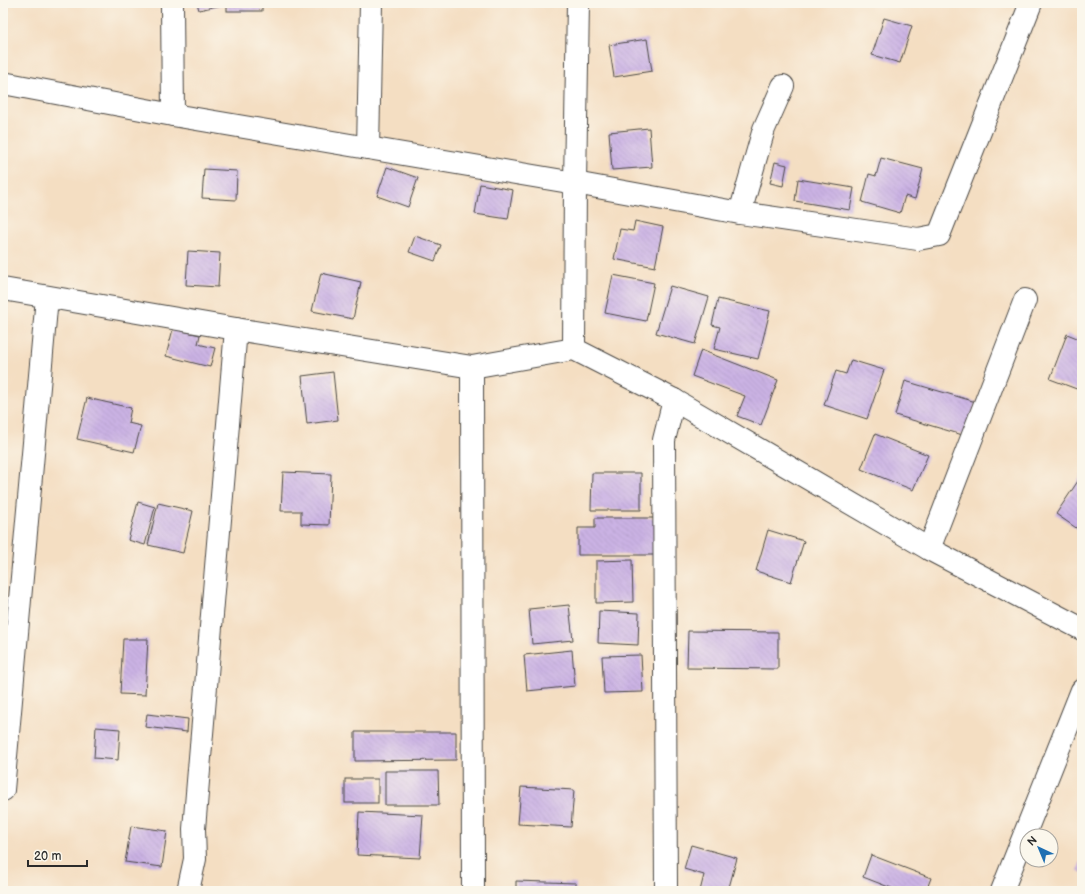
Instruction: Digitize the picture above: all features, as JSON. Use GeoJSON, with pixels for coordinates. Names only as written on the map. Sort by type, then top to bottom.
{"type":"FeatureCollection","features":[{"type":"Feature","properties":{"kind":"street"},"geometry":{"type":"LineString","coordinates":[[172,3],[172,115]]}},
{"type":"Feature","properties":{"kind":"street"},"geometry":{"type":"LineString","coordinates":[[368,148],[370,3]]}},
{"type":"Feature","properties":{"kind":"street"},"geometry":{"type":"LineString","coordinates":[[574,349],[578,3]]}},
{"type":"Feature","properties":{"kind":"street"},"geometry":{"type":"LineString","coordinates":[[3,83],[172,115],[575,183],[740,213],[918,239],[938,235],[1031,3]]}},
{"type":"Feature","properties":{"kind":"street"},"geometry":{"type":"LineString","coordinates":[[740,213],[764,129],[783,86]]}},
{"type":"Feature","properties":{"kind":"street"},"geometry":{"type":"LineString","coordinates":[[3,289],[236,329],[472,367],[574,349],[674,400],[929,549],[1082,629]]}},
{"type":"Feature","properties":{"kind":"street"},"geometry":{"type":"LineString","coordinates":[[3,790],[47,297]]}},
{"type":"Feature","properties":{"kind":"street"},"geometry":{"type":"LineString","coordinates":[[929,549],[1025,300]]}},
{"type":"Feature","properties":{"kind":"street"},"geometry":{"type":"LineString","coordinates":[[188,891],[196,859],[194,822],[236,329]]}},
{"type":"Feature","properties":{"kind":"street"},"geometry":{"type":"LineString","coordinates":[[472,367],[473,891]]}},
{"type":"Feature","properties":{"kind":"street"},"geometry":{"type":"LineString","coordinates":[[666,891],[664,440],[674,400]]}},
{"type":"Feature","properties":{"kind":"street"},"geometry":{"type":"LineString","coordinates":[[1002,891],[1082,690]]}},
{"type":"Feature","properties":{"kind":"building"},"geometry":{"type":"Polygon","coordinates":[[[197,3],[222,3],[222,5],[199,10],[197,3]]]}},
{"type":"Feature","properties":{"kind":"building"},"geometry":{"type":"Polygon","coordinates":[[[227,3],[262,3],[262,11],[227,11],[227,3]]]}},
{"type":"Feature","properties":{"kind":"building"},"geometry":{"type":"Polygon","coordinates":[[[884,18],[912,26],[900,63],[872,55],[884,18]]]}},
{"type":"Feature","properties":{"kind":"building"},"geometry":{"type":"Polygon","coordinates":[[[647,39],[652,71],[614,77],[609,45],[647,39]]]}},
{"type":"Feature","properties":{"kind":"building"},"geometry":{"type":"Polygon","coordinates":[[[649,128],[652,167],[612,170],[609,132],[649,128]]]}},
{"type":"Feature","properties":{"kind":"building"},"geometry":{"type":"Polygon","coordinates":[[[881,158],[923,169],[915,199],[905,196],[900,213],[862,202],[869,174],[876,176],[881,158]]]}},
{"type":"Feature","properties":{"kind":"building"},"geometry":{"type":"Polygon","coordinates":[[[775,162],[787,165],[783,186],[770,183],[775,162]]]}},
{"type":"Feature","properties":{"kind":"building"},"geometry":{"type":"Polygon","coordinates":[[[387,167],[418,178],[408,207],[377,196],[387,167]]]}},
{"type":"Feature","properties":{"kind":"building"},"geometry":{"type":"Polygon","coordinates":[[[204,169],[237,171],[236,200],[202,198],[204,169]]]}},
{"type":"Feature","properties":{"kind":"building"},"geometry":{"type":"Polygon","coordinates":[[[798,179],[854,188],[850,210],[795,201],[798,179]]]}},
{"type":"Feature","properties":{"kind":"building"},"geometry":{"type":"Polygon","coordinates":[[[480,184],[513,190],[508,219],[475,214],[480,184]]]}},
{"type":"Feature","properties":{"kind":"building"},"geometry":{"type":"Polygon","coordinates":[[[635,221],[663,227],[655,267],[614,259],[620,229],[633,231],[635,221]]]}},
{"type":"Feature","properties":{"kind":"building"},"geometry":{"type":"Polygon","coordinates":[[[415,236],[441,245],[435,261],[409,252],[415,236]]]}},
{"type":"Feature","properties":{"kind":"building"},"geometry":{"type":"Polygon","coordinates":[[[188,251],[220,253],[218,287],[186,285],[188,251]]]}},
{"type":"Feature","properties":{"kind":"building"},"geometry":{"type":"Polygon","coordinates":[[[321,273],[361,282],[353,319],[312,311],[321,273]]]}},
{"type":"Feature","properties":{"kind":"building"},"geometry":{"type":"Polygon","coordinates":[[[613,275],[654,283],[646,321],[605,313],[613,275]]]}},
{"type":"Feature","properties":{"kind":"building"},"geometry":{"type":"Polygon","coordinates":[[[670,286],[709,297],[695,344],[656,333],[670,286]]]}},
{"type":"Feature","properties":{"kind":"building"},"geometry":{"type":"Polygon","coordinates":[[[718,299],[770,311],[758,359],[714,349],[720,327],[712,325],[718,299]]]}},
{"type":"Feature","properties":{"kind":"building"},"geometry":{"type":"Polygon","coordinates":[[[173,329],[200,335],[198,344],[215,348],[210,367],[166,356],[173,329]]]}},
{"type":"Feature","properties":{"kind":"building"},"geometry":{"type":"Polygon","coordinates":[[[1067,334],[1082,340],[1082,391],[1050,379],[1067,334]]]}},
{"type":"Feature","properties":{"kind":"building"},"geometry":{"type":"Polygon","coordinates":[[[701,350],[778,380],[761,425],[737,416],[745,396],[692,376],[701,350]]]}},
{"type":"Feature","properties":{"kind":"building"},"geometry":{"type":"Polygon","coordinates":[[[851,360],[884,370],[867,419],[824,405],[836,371],[846,374],[851,360]]]}},
{"type":"Feature","properties":{"kind":"building"},"geometry":{"type":"Polygon","coordinates":[[[333,372],[338,420],[307,424],[302,376],[333,372]]]}},
{"type":"Feature","properties":{"kind":"building"},"geometry":{"type":"Polygon","coordinates":[[[905,381],[976,402],[966,436],[895,415],[905,381]]]}},
{"type":"Feature","properties":{"kind":"building"},"geometry":{"type":"Polygon","coordinates":[[[87,398],[131,408],[128,423],[141,426],[134,452],[77,439],[87,398]]]}},
{"type":"Feature","properties":{"kind":"building"},"geometry":{"type":"Polygon","coordinates":[[[875,434],[928,455],[913,490],[861,469],[875,434]]]}},
{"type":"Feature","properties":{"kind":"building"},"geometry":{"type":"Polygon","coordinates":[[[283,472],[331,474],[329,525],[301,524],[301,511],[281,511],[283,472]]]}},
{"type":"Feature","properties":{"kind":"building"},"geometry":{"type":"Polygon","coordinates":[[[592,473],[641,473],[641,510],[591,510],[592,473]]]}},
{"type":"Feature","properties":{"kind":"building"},"geometry":{"type":"Polygon","coordinates":[[[1082,475],[1082,532],[1056,514],[1082,475]]]}},
{"type":"Feature","properties":{"kind":"building"},"geometry":{"type":"Polygon","coordinates":[[[138,502],[155,507],[145,545],[128,540],[138,502]]]}},
{"type":"Feature","properties":{"kind":"building"},"geometry":{"type":"Polygon","coordinates":[[[158,503],[193,511],[183,553],[148,545],[158,503]]]}},
{"type":"Feature","properties":{"kind":"building"},"geometry":{"type":"Polygon","coordinates":[[[595,518],[657,518],[657,555],[578,555],[578,528],[595,528],[595,518]]]}},
{"type":"Feature","properties":{"kind":"building"},"geometry":{"type":"Polygon","coordinates":[[[768,530],[804,541],[791,582],[756,571],[768,530]]]}},
{"type":"Feature","properties":{"kind":"building"},"geometry":{"type":"Polygon","coordinates":[[[632,560],[633,602],[596,603],[596,561],[632,560]]]}},
{"type":"Feature","properties":{"kind":"building"},"geometry":{"type":"Polygon","coordinates":[[[569,605],[573,640],[532,644],[529,609],[569,605]]]}},
{"type":"Feature","properties":{"kind":"building"},"geometry":{"type":"Polygon","coordinates":[[[599,611],[639,613],[638,645],[598,643],[599,611]]]}},
{"type":"Feature","properties":{"kind":"building"},"geometry":{"type":"Polygon","coordinates":[[[688,631],[778,632],[778,669],[687,668],[688,631]]]}},
{"type":"Feature","properties":{"kind":"building"},"geometry":{"type":"Polygon","coordinates":[[[123,639],[148,639],[145,695],[120,694],[123,639]]]}},
{"type":"Feature","properties":{"kind":"building"},"geometry":{"type":"Polygon","coordinates":[[[572,650],[575,686],[527,691],[524,655],[572,650]]]}},
{"type":"Feature","properties":{"kind":"building"},"geometry":{"type":"Polygon","coordinates":[[[641,655],[643,692],[604,693],[602,656],[641,655]]]}},
{"type":"Feature","properties":{"kind":"building"},"geometry":{"type":"Polygon","coordinates":[[[147,714],[188,719],[187,732],[145,727],[147,714]]]}},
{"type":"Feature","properties":{"kind":"building"},"geometry":{"type":"Polygon","coordinates":[[[96,727],[120,729],[118,760],[94,758],[96,727]]]}},
{"type":"Feature","properties":{"kind":"building"},"geometry":{"type":"Polygon","coordinates":[[[355,732],[456,732],[456,760],[355,761],[355,732]]]}},
{"type":"Feature","properties":{"kind":"building"},"geometry":{"type":"Polygon","coordinates":[[[385,771],[438,771],[439,805],[385,805],[385,771]]]}},
{"type":"Feature","properties":{"kind":"building"},"geometry":{"type":"Polygon","coordinates":[[[345,779],[378,779],[378,803],[345,803],[345,779]]]}},
{"type":"Feature","properties":{"kind":"building"},"geometry":{"type":"Polygon","coordinates":[[[521,787],[574,790],[571,827],[518,824],[521,787]]]}},
{"type":"Feature","properties":{"kind":"building"},"geometry":{"type":"Polygon","coordinates":[[[359,812],[423,815],[420,858],[357,855],[359,812]]]}},
{"type":"Feature","properties":{"kind":"building"},"geometry":{"type":"Polygon","coordinates":[[[131,826],[167,831],[162,867],[125,862],[131,826]]]}},
{"type":"Feature","properties":{"kind":"building"},"geometry":{"type":"Polygon","coordinates":[[[691,845],[737,858],[728,891],[700,891],[704,875],[684,869],[691,845]]]}},
{"type":"Feature","properties":{"kind":"building"},"geometry":{"type":"Polygon","coordinates":[[[871,855],[931,878],[926,891],[899,891],[863,877],[871,855]]]}},
{"type":"Feature","properties":{"kind":"building"},"geometry":{"type":"Polygon","coordinates":[[[1082,859],[1082,873],[1077,871],[1082,859]]]}},
{"type":"Feature","properties":{"kind":"building"},"geometry":{"type":"Polygon","coordinates":[[[516,881],[576,883],[576,891],[516,891],[516,881]]]}}]}
